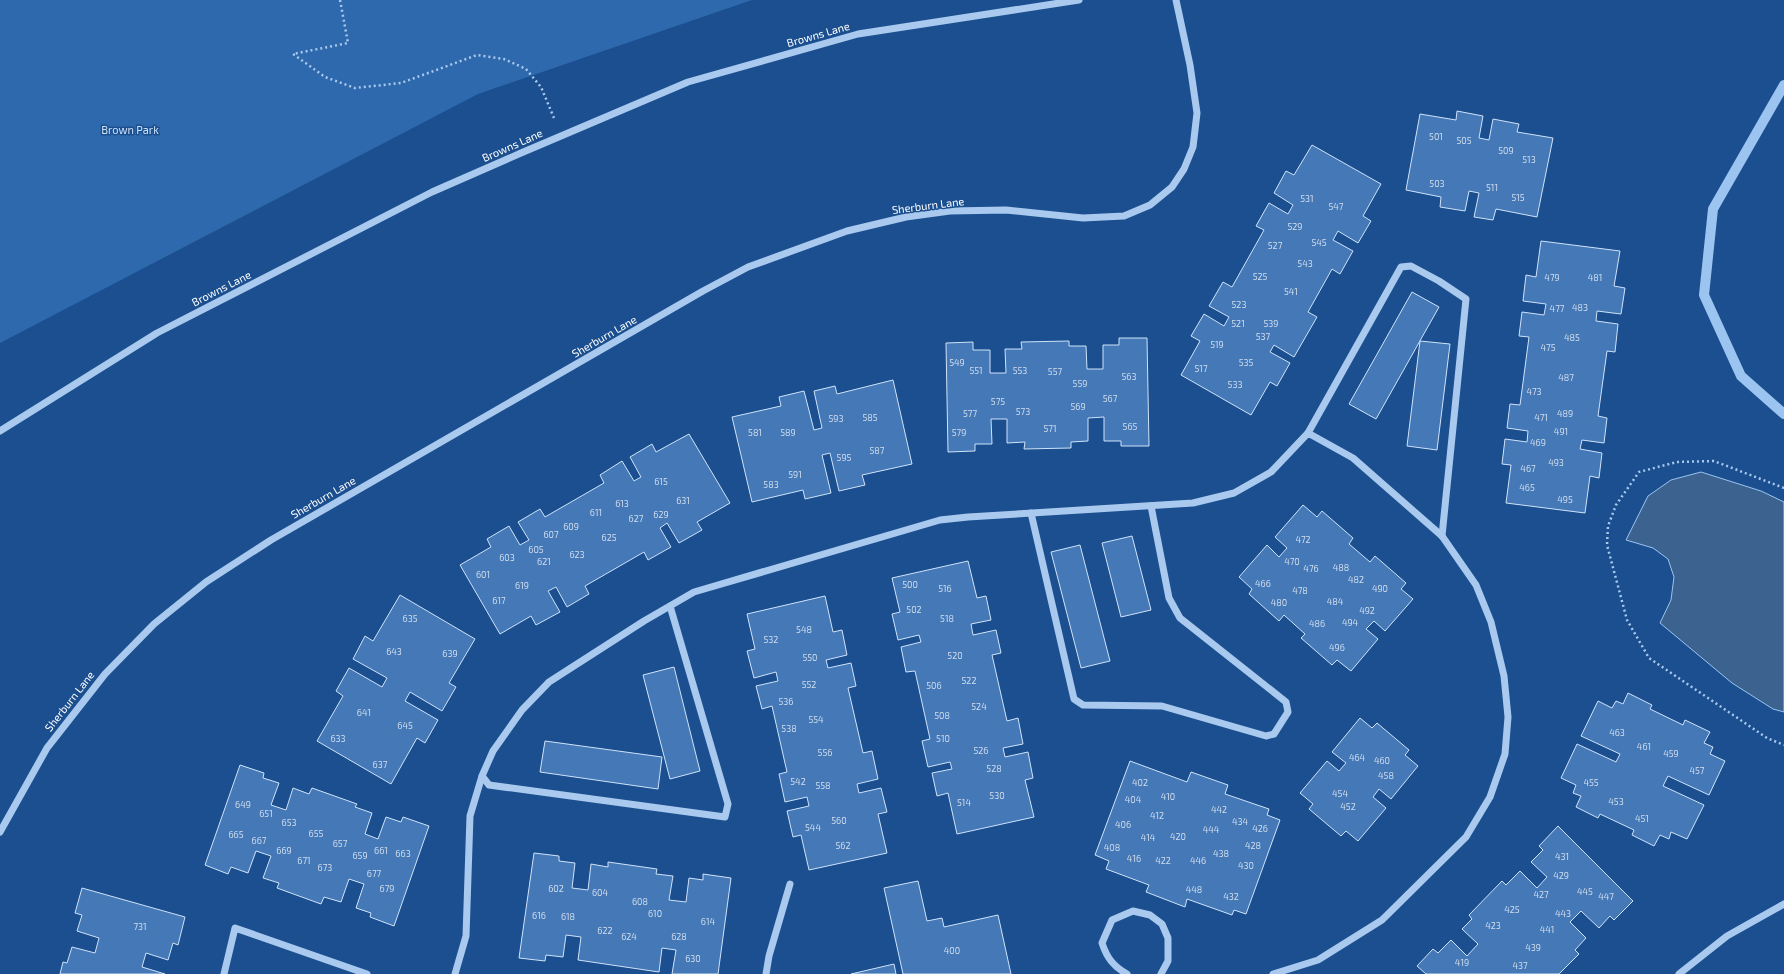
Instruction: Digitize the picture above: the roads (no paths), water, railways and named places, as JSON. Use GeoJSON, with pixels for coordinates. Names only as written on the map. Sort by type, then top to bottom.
{"type":"FeatureCollection","features":[{"type":"Feature","properties":{"kind":"street","name":"Browns Lane"},"geometry":{"type":"LineString","coordinates":[[0,431],[157,333],[432,192],[688,82],[858,34],[1079,0]]}},
{"type":"Feature","properties":{"kind":"street","name":"Sherburn Lane"},"geometry":{"type":"LineString","coordinates":[[0,832],[47,748],[105,674],[154,624],[206,582],[271,540],[748,267],[847,231],[906,217],[950,211],[1006,210],[1090,218],[1124,216],[1150,205],[1172,187],[1184,168],[1193,147],[1195,133],[1197,113],[1190,65],[1176,0]]}},
{"type":"Feature","properties":{"kind":"street"},"geometry":{"type":"LineString","coordinates":[[455,974],[466,936],[470,816],[482,776],[493,751],[522,710],[550,682],[694,592],[940,520],[1193,503],[1234,493],[1271,472],[1308,433],[1401,267],[1411,266],[1439,281],[1466,299],[1442,536]]}},
{"type":"Feature","properties":{"kind":"street"},"geometry":{"type":"LineString","coordinates":[[1273,974],[1318,960],[1382,920],[1466,837],[1490,797],[1505,754],[1508,717],[1504,676],[1491,622],[1476,585],[1442,536],[1353,458],[1308,433]]}},
{"type":"Feature","properties":{"kind":"street"},"geometry":{"type":"LineString","coordinates":[[1031,513],[1074,699],[1083,705],[1162,706],[1266,736],[1274,734],[1288,712],[1286,702],[1180,618],[1169,598],[1151,506]]}},
{"type":"Feature","properties":{"kind":"street"},"geometry":{"type":"LineString","coordinates":[[482,776],[489,785],[725,817],[728,804],[670,606]]}},
{"type":"Feature","properties":{"kind":"street"},"geometry":{"type":"LineString","coordinates":[[766,974],[769,956],[790,884]]}},
{"type":"Feature","properties":{"kind":"street"},"geometry":{"type":"LineString","coordinates":[[1679,974],[1727,936],[1784,904]]}},
{"type":"Feature","properties":{"kind":"street"},"geometry":{"type":"LineString","coordinates":[[1126,974],[1116,968],[1107,956],[1102,943],[1112,920],[1133,911],[1150,915],[1162,924],[1168,938],[1168,960],[1161,974]]}},
{"type":"Feature","properties":{"kind":"street"},"geometry":{"type":"LineString","coordinates":[[224,974],[235,928],[367,974]]}},
{"type":"Feature","properties":{"kind":"waterway"},"geometry":{"type":"LineString","coordinates":[[1784,85],[1713,209],[1704,295],[1741,376],[1784,414]]}},
{"type":"Feature","properties":{"kind":"park label","name":"Brown Park"},"geometry":{"type":"Point","coordinates":[130,129]}}]}
